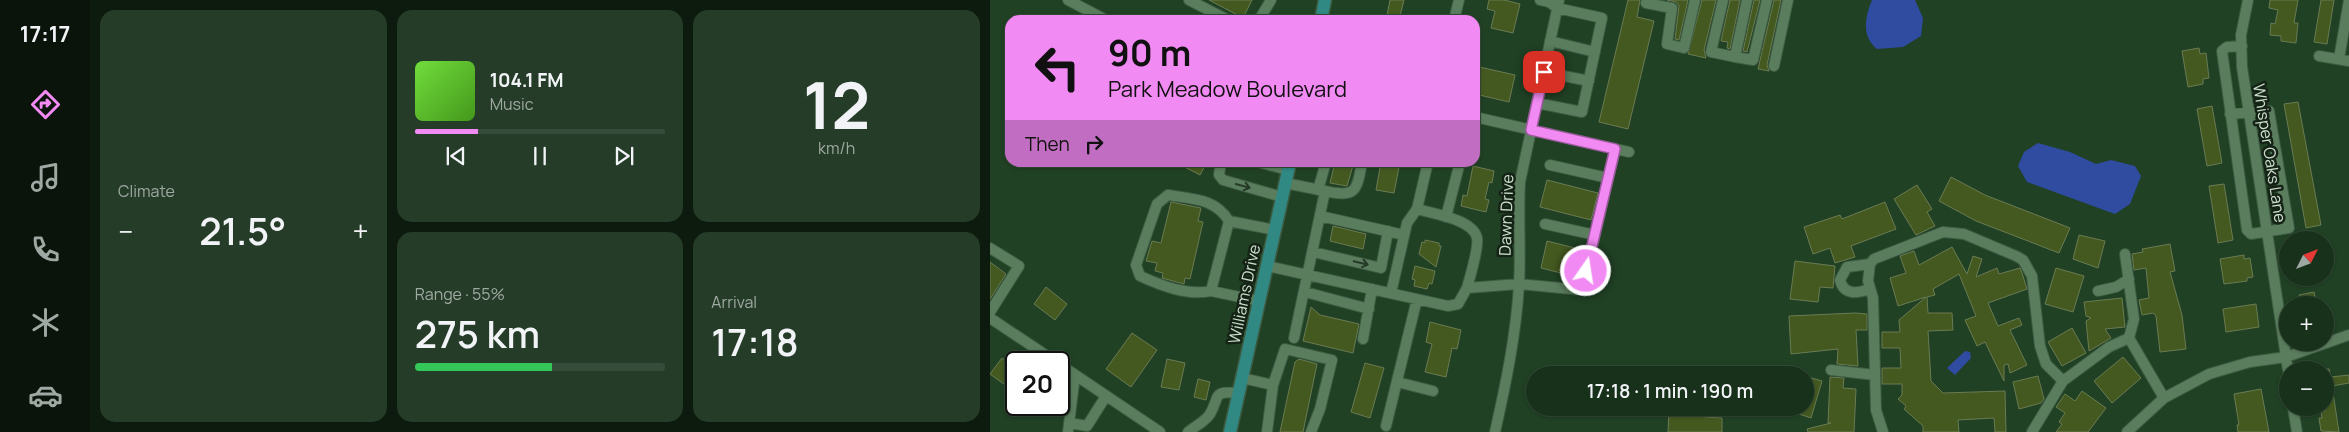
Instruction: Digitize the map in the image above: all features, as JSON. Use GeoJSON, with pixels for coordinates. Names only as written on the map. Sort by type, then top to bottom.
{"type":"FeatureCollection","features":[{"type":"Feature","properties":{"kind":"main road"},"geometry":{"type":"LineString","coordinates":[[1322,15],[1325,0]]}},
{"type":"Feature","properties":{"kind":"main road","name":"Williams Drive"},"geometry":{"type":"LineString","coordinates":[[1230,432],[1289,167]]}},
{"type":"Feature","properties":{"kind":"street"},"geometry":{"type":"LineString","coordinates":[[1068,0],[1096,15]]}},
{"type":"Feature","properties":{"kind":"street"},"geometry":{"type":"LineString","coordinates":[[1189,0],[1218,15]]}},
{"type":"Feature","properties":{"kind":"street"},"geometry":{"type":"LineString","coordinates":[[1262,15],[1271,0]]}},
{"type":"Feature","properties":{"kind":"street"},"geometry":{"type":"LineString","coordinates":[[1455,15],[1459,0]]}},
{"type":"Feature","properties":{"kind":"street"},"geometry":{"type":"LineString","coordinates":[[1537,103],[1582,112],[1602,18],[1540,0]]}},
{"type":"Feature","properties":{"kind":"street"},"geometry":{"type":"LineString","coordinates":[[1647,0],[1646,3],[1664,4],[1672,8],[1667,44],[1684,48],[1694,0]]}},
{"type":"Feature","properties":{"kind":"street"},"geometry":{"type":"LineString","coordinates":[[1723,0],[1711,52],[1753,60],[1767,0]]}},
{"type":"Feature","properties":{"kind":"street"},"geometry":{"type":"LineString","coordinates":[[1735,56],[1747,0]]}},
{"type":"Feature","properties":{"kind":"street"},"geometry":{"type":"LineString","coordinates":[[1774,66],[1788,0]]}},
{"type":"Feature","properties":{"kind":"street","name":"Whisper Oaks Lane"},"geometry":{"type":"LineString","coordinates":[[2248,0],[2241,35],[2249,112],[2287,361]]}},
{"type":"Feature","properties":{"kind":"street"},"geometry":{"type":"LineString","coordinates":[[2319,56],[2344,60],[2349,0]]}},
{"type":"Feature","properties":{"kind":"street","name":"Dawn Drive"},"geometry":{"type":"LineString","coordinates":[[1495,432],[1514,342],[1519,284],[1518,210],[1520,182],[1558,4]]}},
{"type":"Feature","properties":{"kind":"street"},"geometry":{"type":"LineString","coordinates":[[1550,42],[1595,52]]}},
{"type":"Feature","properties":{"kind":"street"},"geometry":{"type":"LineString","coordinates":[[2230,114],[2269,111],[2289,228],[2251,234],[2247,230],[2230,114],[2222,51],[2227,47],[2242,46]]}},
{"type":"Feature","properties":{"kind":"street"},"geometry":{"type":"LineString","coordinates":[[1544,72],[1589,80]]}},
{"type":"Feature","properties":{"kind":"street"},"geometry":{"type":"LineString","coordinates":[[1480,118],[1629,152]]}},
{"type":"Feature","properties":{"kind":"street"},"geometry":{"type":"LineString","coordinates":[[1467,288],[1519,284],[1582,290],[1615,149]]}},
{"type":"Feature","properties":{"kind":"street"},"geometry":{"type":"LineString","coordinates":[[1550,165],[1608,178]]}},
{"type":"Feature","properties":{"kind":"street"},"geometry":{"type":"LineString","coordinates":[[1220,167],[1219,175],[1223,180],[1282,197]]}},
{"type":"Feature","properties":{"kind":"street"},"geometry":{"type":"LineString","coordinates":[[1294,338],[1320,216],[1325,167]]}},
{"type":"Feature","properties":{"kind":"street"},"geometry":{"type":"LineString","coordinates":[[1285,183],[1342,195],[1352,192],[1357,187],[1361,167]]}},
{"type":"Feature","properties":{"kind":"street"},"geometry":{"type":"LineString","coordinates":[[1391,293],[1409,216],[1417,209],[1427,167]]}},
{"type":"Feature","properties":{"kind":"street"},"geometry":{"type":"LineString","coordinates":[[1446,218],[1459,167]]}},
{"type":"Feature","properties":{"kind":"street"},"geometry":{"type":"LineString","coordinates":[[1211,291],[1229,221],[1222,209],[1203,200],[1168,195],[1157,204],[1136,264],[1140,276],[1160,285],[1198,294],[1211,291],[1259,301]]}},
{"type":"Feature","properties":{"kind":"street"},"geometry":{"type":"LineString","coordinates":[[1267,266],[1455,306],[1461,301],[1467,288],[1477,238],[1474,231],[1466,223],[1417,209]]}},
{"type":"Feature","properties":{"kind":"street"},"geometry":{"type":"LineString","coordinates":[[1320,216],[1404,235]]}},
{"type":"Feature","properties":{"kind":"street"},"geometry":{"type":"LineString","coordinates":[[1229,221],[1275,230]]}},
{"type":"Feature","properties":{"kind":"street"},"geometry":{"type":"LineString","coordinates":[[1545,224],[1595,235]]}},
{"type":"Feature","properties":{"kind":"street"},"geometry":{"type":"LineString","coordinates":[[1381,268],[1388,231]]}},
{"type":"Feature","properties":{"kind":"street"},"geometry":{"type":"LineString","coordinates":[[1883,432],[1876,410],[1873,298],[1867,272],[1874,259],[1943,232],[1964,234],[2023,260],[2032,276],[2040,346],[2046,364],[2063,381]]}},
{"type":"Feature","properties":{"kind":"street"},"geometry":{"type":"LineString","coordinates":[[990,248],[1019,266],[990,312]]}},
{"type":"Feature","properties":{"kind":"street"},"geometry":{"type":"LineString","coordinates":[[1313,252],[1396,272]]}},
{"type":"Feature","properties":{"kind":"street"},"geometry":{"type":"LineString","coordinates":[[2125,254],[2134,319],[2129,338],[2164,398]]}},
{"type":"Feature","properties":{"kind":"street"},"geometry":{"type":"LineString","coordinates":[[1870,264],[1847,267],[1840,280],[1844,289],[1849,292],[1870,289]]}},
{"type":"Feature","properties":{"kind":"street"},"geometry":{"type":"LineString","coordinates":[[2098,291],[2116,287],[2129,279]]}},
{"type":"Feature","properties":{"kind":"street"},"geometry":{"type":"LineString","coordinates":[[1363,339],[1372,289]]}},
{"type":"Feature","properties":{"kind":"street"},"geometry":{"type":"LineString","coordinates":[[1305,292],[1368,310]]}},
{"type":"Feature","properties":{"kind":"street"},"geometry":{"type":"LineString","coordinates":[[1386,426],[1417,299]]}},
{"type":"Feature","properties":{"kind":"street"},"geometry":{"type":"LineString","coordinates":[[990,318],[1040,351]]}},
{"type":"Feature","properties":{"kind":"street"},"geometry":{"type":"LineString","coordinates":[[2126,432],[2164,398],[2214,372],[2250,362],[2286,357],[2349,335]]}},
{"type":"Feature","properties":{"kind":"street"},"geometry":{"type":"LineString","coordinates":[[2032,432],[2063,381],[2109,347],[2129,338]]}},
{"type":"Feature","properties":{"kind":"street"},"geometry":{"type":"LineString","coordinates":[[1267,432],[1272,385],[1285,349],[1332,360],[1320,409],[1311,432]]}},
{"type":"Feature","properties":{"kind":"street"},"geometry":{"type":"LineString","coordinates":[[1831,370],[1875,374]]}},
{"type":"Feature","properties":{"kind":"street"},"geometry":{"type":"LineString","coordinates":[[1070,371],[1106,396],[1145,428],[1160,432]]}},
{"type":"Feature","properties":{"kind":"street"},"geometry":{"type":"LineString","coordinates":[[1075,375],[1068,427],[1087,426],[1106,396]]}},
{"type":"Feature","properties":{"kind":"street"},"geometry":{"type":"LineString","coordinates":[[1242,378],[1272,385]]}},
{"type":"Feature","properties":{"kind":"street"},"geometry":{"type":"LineString","coordinates":[[1396,382],[1434,391]]}},
{"type":"Feature","properties":{"kind":"street"},"geometry":{"type":"LineString","coordinates":[[1188,432],[1209,416],[1216,395],[1221,392],[1239,393]]}},
{"type":"Feature","properties":{"kind":"street"},"geometry":{"type":"LineString","coordinates":[[2294,416],[2297,432]]}},
{"type":"Feature","properties":{"kind":"water"},"geometry":{"type":"Polygon","coordinates":[[[1872,0],[1915,0],[1923,18],[1921,36],[1903,47],[1877,49],[1868,38],[1866,26],[1872,0]]]}},
{"type":"Feature","properties":{"kind":"water"},"geometry":{"type":"Polygon","coordinates":[[[2038,143],[2070,152],[2096,164],[2111,160],[2135,166],[2141,176],[2130,204],[2115,214],[2027,182],[2018,166],[2024,152],[2038,143]]]}},
{"type":"Feature","properties":{"kind":"water"},"geometry":{"type":"Polygon","coordinates":[[[1965,351],[1970,352],[1971,358],[1955,375],[1947,368],[1965,351]]]}},
{"type":"Feature","properties":{"kind":"building"},"geometry":{"type":"Polygon","coordinates":[[[1209,0],[1252,0],[1244,15],[1237,15],[1209,0]]]}},
{"type":"Feature","properties":{"kind":"building"},"geometry":{"type":"Polygon","coordinates":[[[1390,0],[1404,0],[1400,15],[1387,15],[1390,0]]]}},
{"type":"Feature","properties":{"kind":"building"},"geometry":{"type":"Polygon","coordinates":[[[1489,0],[1504,0],[1520,4],[1513,33],[1491,28],[1495,11],[1487,9],[1489,0]]]}},
{"type":"Feature","properties":{"kind":"building"},"geometry":{"type":"Polygon","coordinates":[[[1628,0],[1640,0],[1637,17],[1654,21],[1628,129],[1599,122],[1628,0]]]}},
{"type":"Feature","properties":{"kind":"building"},"geometry":{"type":"Polygon","coordinates":[[[1667,0],[1688,0],[1679,40],[1675,39],[1679,6],[1676,2],[1667,0]]]}},
{"type":"Feature","properties":{"kind":"building"},"geometry":{"type":"Polygon","coordinates":[[[1702,0],[1716,0],[1704,50],[1706,58],[1688,54],[1702,0]]]}},
{"type":"Feature","properties":{"kind":"building"},"geometry":{"type":"Polygon","coordinates":[[[1730,0],[1740,0],[1730,49],[1727,48],[1728,42],[1721,41],[1730,0]]]}},
{"type":"Feature","properties":{"kind":"building"},"geometry":{"type":"Polygon","coordinates":[[[1754,0],[1760,0],[1747,52],[1743,51],[1754,0]]]}},
{"type":"Feature","properties":{"kind":"building"},"geometry":{"type":"Polygon","coordinates":[[[1774,0],[1781,0],[1767,65],[1769,71],[1758,69],[1774,0]]]}},
{"type":"Feature","properties":{"kind":"building"},"geometry":{"type":"Polygon","coordinates":[[[2270,0],[2298,0],[2294,23],[2298,23],[2296,43],[2281,41],[2281,36],[2270,35],[2271,23],[2275,24],[2278,10],[2269,8],[2270,0]]]}},
{"type":"Feature","properties":{"kind":"building"},"geometry":{"type":"Polygon","coordinates":[[[2321,0],[2334,0],[2327,44],[2314,42],[2321,0]]]}},
{"type":"Feature","properties":{"kind":"building"},"geometry":{"type":"Polygon","coordinates":[[[2199,48],[2200,54],[2206,53],[2209,78],[2203,79],[2203,84],[2188,87],[2182,51],[2199,48]]]}},
{"type":"Feature","properties":{"kind":"building"},"geometry":{"type":"Polygon","coordinates":[[[1480,67],[1515,75],[1509,102],[1480,95],[1480,67]]]}},
{"type":"Feature","properties":{"kind":"building"},"geometry":{"type":"Polygon","coordinates":[[[2298,102],[2321,225],[2306,228],[2284,104],[2298,102]]]}},
{"type":"Feature","properties":{"kind":"building"},"geometry":{"type":"Polygon","coordinates":[[[2212,106],[2222,163],[2207,166],[2197,109],[2212,106]]]}},
{"type":"Feature","properties":{"kind":"building"},"geometry":{"type":"Polygon","coordinates":[[[1185,167],[1204,167],[1200,175],[1185,167]]]}},
{"type":"Feature","properties":{"kind":"building"},"geometry":{"type":"Polygon","coordinates":[[[1334,167],[1353,167],[1347,186],[1330,183],[1334,167]]]}},
{"type":"Feature","properties":{"kind":"building"},"geometry":{"type":"Polygon","coordinates":[[[1380,167],[1399,167],[1394,193],[1376,190],[1380,167]]]}},
{"type":"Feature","properties":{"kind":"building"},"geometry":{"type":"Polygon","coordinates":[[[1473,167],[1494,171],[1492,183],[1489,182],[1485,199],[1489,200],[1486,212],[1461,206],[1463,195],[1467,196],[1473,167]]]}},
{"type":"Feature","properties":{"kind":"building"},"geometry":{"type":"Polygon","coordinates":[[[1951,177],[1985,195],[2070,228],[2059,253],[1976,221],[1939,201],[1951,177]]]}},
{"type":"Feature","properties":{"kind":"building"},"geometry":{"type":"Polygon","coordinates":[[[1547,180],[1598,193],[1591,220],[1540,207],[1547,180]]]}},
{"type":"Feature","properties":{"kind":"building"},"geometry":{"type":"Polygon","coordinates":[[[2224,184],[2233,240],[2218,243],[2209,186],[2224,184]]]}},
{"type":"Feature","properties":{"kind":"building"},"geometry":{"type":"Polygon","coordinates":[[[1917,185],[1932,209],[1927,212],[1935,226],[1916,235],[1894,199],[1917,185]]]}},
{"type":"Feature","properties":{"kind":"building"},"geometry":{"type":"Polygon","coordinates":[[[1171,202],[1201,208],[1198,221],[1203,222],[1190,279],[1185,278],[1184,284],[1162,278],[1163,273],[1155,271],[1157,263],[1146,261],[1152,241],[1161,243],[1171,202]]]}},
{"type":"Feature","properties":{"kind":"building"},"geometry":{"type":"Polygon","coordinates":[[[1885,202],[1896,229],[1851,246],[1855,257],[1835,263],[1830,248],[1813,254],[1804,227],[1840,215],[1842,219],[1885,202]]]}},
{"type":"Feature","properties":{"kind":"building"},"geometry":{"type":"Polygon","coordinates":[[[1333,226],[1366,234],[1363,249],[1330,241],[1333,226]]]}},
{"type":"Feature","properties":{"kind":"building"},"geometry":{"type":"Polygon","coordinates":[[[2079,235],[2105,241],[2098,268],[2073,259],[2079,235]]]}},
{"type":"Feature","properties":{"kind":"building"},"geometry":{"type":"Polygon","coordinates":[[[1425,240],[1439,243],[1439,246],[1441,246],[1436,267],[1419,254],[1422,242],[1425,243],[1425,240]]]}},
{"type":"Feature","properties":{"kind":"building"},"geometry":{"type":"Polygon","coordinates":[[[1547,241],[1583,250],[1577,277],[1541,268],[1547,241]]]}},
{"type":"Feature","properties":{"kind":"building"},"geometry":{"type":"Polygon","coordinates":[[[2170,244],[2175,271],[2170,272],[2182,315],[2186,349],[2160,352],[2156,316],[2153,313],[2142,315],[2139,300],[2149,298],[2146,268],[2134,270],[2132,254],[2143,252],[2142,249],[2170,244]]]}},
{"type":"Feature","properties":{"kind":"building"},"geometry":{"type":"Polygon","coordinates":[[[1952,247],[1967,274],[1973,256],[1982,259],[1976,277],[1997,268],[1999,274],[2020,268],[2027,289],[1988,303],[1998,326],[2019,318],[2022,325],[2010,330],[2027,365],[2010,373],[2008,364],[2004,365],[2004,381],[1985,342],[1977,346],[1965,320],[1976,316],[1959,274],[1933,289],[1935,295],[1927,297],[1928,313],[1952,313],[1953,330],[1928,331],[1931,381],[1943,393],[2005,391],[2006,432],[1995,432],[1994,418],[1958,420],[1959,432],[1923,432],[1923,426],[1904,409],[1906,406],[1898,399],[1902,395],[1902,384],[1882,384],[1882,368],[1901,368],[1900,348],[1882,348],[1882,332],[1900,332],[1899,320],[1926,297],[1898,306],[1890,278],[1906,273],[1900,256],[1914,251],[1919,265],[1952,247]]]}},
{"type":"Feature","properties":{"kind":"building"},"geometry":{"type":"Polygon","coordinates":[[[2244,255],[2244,259],[2250,258],[2253,277],[2247,278],[2247,281],[2224,284],[2220,259],[2244,255]]]}},
{"type":"Feature","properties":{"kind":"building"},"geometry":{"type":"Polygon","coordinates":[[[1795,261],[1835,266],[1833,288],[1820,287],[1818,302],[1790,299],[1795,261]]]}},
{"type":"Feature","properties":{"kind":"building"},"geometry":{"type":"Polygon","coordinates":[[[990,262],[1006,274],[990,299],[990,262]]]}},
{"type":"Feature","properties":{"kind":"building"},"geometry":{"type":"Polygon","coordinates":[[[1415,266],[1435,271],[1432,284],[1429,283],[1427,289],[1414,286],[1415,280],[1412,279],[1415,266]]]}},
{"type":"Feature","properties":{"kind":"building"},"geometry":{"type":"Polygon","coordinates":[[[2056,268],[2084,276],[2073,312],[2045,304],[2056,268]]]}},
{"type":"Feature","properties":{"kind":"building"},"geometry":{"type":"Polygon","coordinates":[[[1046,287],[1067,304],[1055,320],[1034,304],[1046,287]]]}},
{"type":"Feature","properties":{"kind":"building"},"geometry":{"type":"Polygon","coordinates":[[[2314,292],[2315,296],[2299,296],[2314,292]]]}},
{"type":"Feature","properties":{"kind":"building"},"geometry":{"type":"Polygon","coordinates":[[[2122,298],[2125,327],[2105,329],[2111,338],[2089,351],[2086,321],[2091,318],[2086,316],[2084,302],[2122,298]]]}},
{"type":"Feature","properties":{"kind":"building"},"geometry":{"type":"Polygon","coordinates":[[[2256,304],[2259,327],[2226,332],[2223,309],[2256,304]]]}},
{"type":"Feature","properties":{"kind":"building"},"geometry":{"type":"Polygon","coordinates":[[[1311,307],[1320,315],[1359,324],[1353,353],[1303,341],[1311,307]]]}},
{"type":"Feature","properties":{"kind":"building"},"geometry":{"type":"Polygon","coordinates":[[[1867,314],[1867,330],[1856,330],[1858,366],[1837,364],[1838,349],[1791,354],[1789,316],[1867,314]]]}},
{"type":"Feature","properties":{"kind":"building"},"geometry":{"type":"Polygon","coordinates":[[[1430,322],[1461,330],[1457,349],[1452,348],[1446,377],[1425,372],[1432,344],[1426,342],[1430,322]]]}},
{"type":"Feature","properties":{"kind":"building"},"geometry":{"type":"Polygon","coordinates":[[[2072,328],[2086,353],[2062,366],[2048,342],[2072,328]]]}},
{"type":"Feature","properties":{"kind":"building"},"geometry":{"type":"Polygon","coordinates":[[[1132,333],[1157,350],[1131,387],[1106,369],[1132,333]]]}},
{"type":"Feature","properties":{"kind":"building"},"geometry":{"type":"Polygon","coordinates":[[[2123,357],[2141,378],[2112,403],[2094,381],[2123,357]]]}},
{"type":"Feature","properties":{"kind":"building"},"geometry":{"type":"Polygon","coordinates":[[[1002,358],[1005,360],[1005,385],[990,374],[1002,358]]]}},
{"type":"Feature","properties":{"kind":"building"},"geometry":{"type":"Polygon","coordinates":[[[1167,359],[1185,363],[1179,390],[1161,387],[1167,359]]]}},
{"type":"Feature","properties":{"kind":"building"},"geometry":{"type":"Polygon","coordinates":[[[1299,359],[1317,364],[1303,432],[1280,432],[1295,362],[1299,359]]]}},
{"type":"Feature","properties":{"kind":"building"},"geometry":{"type":"Polygon","coordinates":[[[1365,363],[1384,368],[1370,418],[1351,412],[1365,363]]]}},
{"type":"Feature","properties":{"kind":"building"},"geometry":{"type":"Polygon","coordinates":[[[2349,375],[2349,383],[2334,386],[2334,377],[2349,375]]]}},
{"type":"Feature","properties":{"kind":"building"},"geometry":{"type":"Polygon","coordinates":[[[2038,376],[2044,399],[2041,403],[2019,409],[2013,382],[2038,376]]]}},
{"type":"Feature","properties":{"kind":"building"},"geometry":{"type":"Polygon","coordinates":[[[1830,377],[1844,378],[1843,388],[1856,389],[1854,432],[1808,432],[1807,429],[1831,423],[1828,423],[1830,377]]]}},
{"type":"Feature","properties":{"kind":"building"},"geometry":{"type":"Polygon","coordinates":[[[1198,379],[1210,382],[1206,400],[1194,397],[1198,379]]]}},
{"type":"Feature","properties":{"kind":"building"},"geometry":{"type":"Polygon","coordinates":[[[1814,379],[1822,381],[1814,408],[1814,379]]]}},
{"type":"Feature","properties":{"kind":"building"},"geometry":{"type":"Polygon","coordinates":[[[2261,389],[2269,432],[2238,432],[2237,425],[2239,425],[2234,394],[2261,389]]]}},
{"type":"Feature","properties":{"kind":"building"},"geometry":{"type":"Polygon","coordinates":[[[2082,391],[2106,408],[2088,432],[2056,432],[2062,424],[2059,422],[2065,413],[2056,407],[2065,394],[2075,401],[2082,391]]]}},
{"type":"Feature","properties":{"kind":"building"},"geometry":{"type":"Polygon","coordinates":[[[2334,399],[2339,432],[2321,431],[2319,418],[2322,418],[2322,416],[2334,416],[2334,399]]]}},
{"type":"Feature","properties":{"kind":"building"},"geometry":{"type":"Polygon","coordinates":[[[1669,416],[1722,418],[1722,432],[1668,432],[1669,416]]]}},
{"type":"Feature","properties":{"kind":"route"},"geometry":{"type":"LineString","coordinates":[[1544,72],[1531,130],[1615,149],[1586,271]]}}]}
